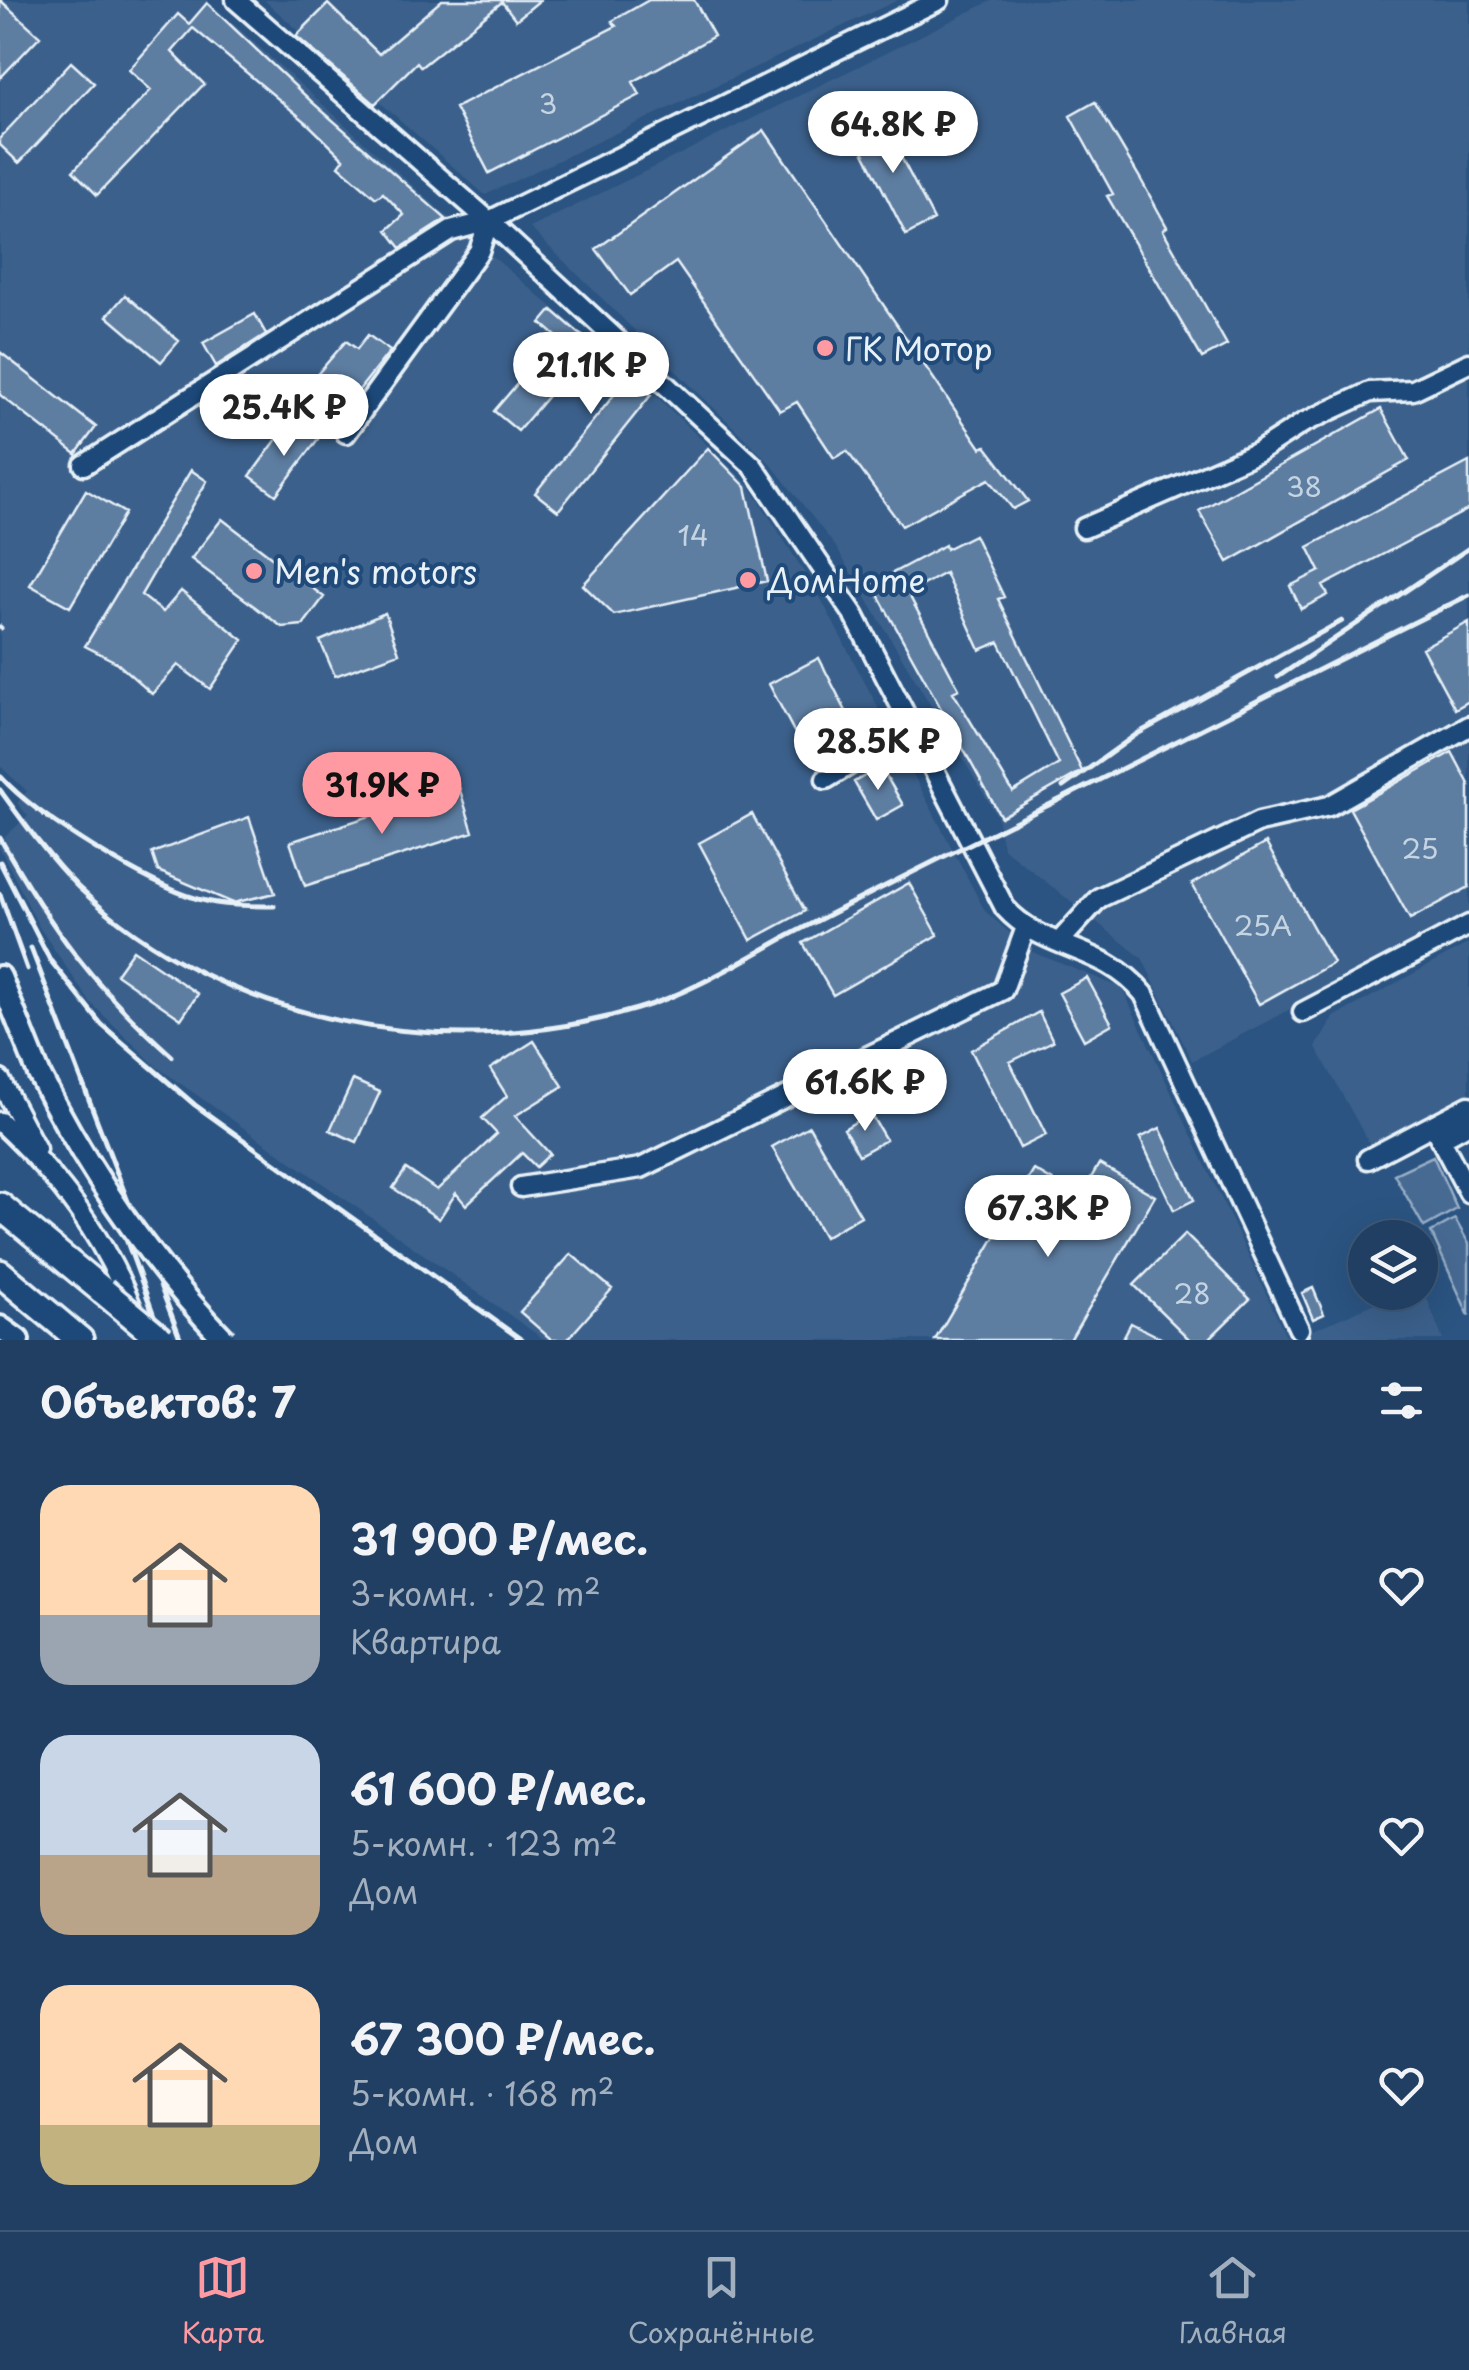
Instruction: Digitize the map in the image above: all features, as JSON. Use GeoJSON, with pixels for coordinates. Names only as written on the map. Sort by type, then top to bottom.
{"type":"FeatureCollection","features":[{"type":"Feature","properties":{"kind":"highway"},"geometry":{"type":"LineString","coordinates":[[0,1206],[162,1340]]}},
{"type":"Feature","properties":{"kind":"highway"},"geometry":{"type":"LineString","coordinates":[[0,1273],[80,1340]]}},
{"type":"Feature","properties":{"kind":"main road"},"geometry":{"type":"LineString","coordinates":[[0,977],[39,1074],[110,1201],[168,1278],[225,1340]]}},
{"type":"Feature","properties":{"kind":"main road"},"geometry":{"type":"LineString","coordinates":[[0,1327],[18,1340]]}},
{"type":"Feature","properties":{"kind":"street"},"geometry":{"type":"LineString","coordinates":[[236,0],[488,221],[752,466],[854,615],[1005,908],[1025,930],[1100,956],[1126,972],[1144,994],[1298,1329]]}},
{"type":"Feature","properties":{"kind":"street"},"geometry":{"type":"LineString","coordinates":[[84,465],[451,230],[488,221],[939,0]]}},
{"type":"Feature","properties":{"kind":"street"},"geometry":{"type":"LineString","coordinates":[[346,434],[479,251],[488,221]]}},
{"type":"Feature","properties":{"kind":"street"},"geometry":{"type":"LineString","coordinates":[[1084,528],[1258,452],[1303,423],[1370,392],[1413,390],[1469,363]]}},
{"type":"Feature","properties":{"kind":"street"},"geometry":{"type":"LineString","coordinates":[[826,779],[914,726]]}},
{"type":"Feature","properties":{"kind":"street"},"geometry":{"type":"LineString","coordinates":[[1060,941],[1099,898],[1147,879],[1260,822],[1329,806],[1469,726]]}},
{"type":"Feature","properties":{"kind":"street"},"geometry":{"type":"LineString","coordinates":[[1303,1012],[1469,925]]}},
{"type":"Feature","properties":{"kind":"street"},"geometry":{"type":"LineString","coordinates":[[521,1187],[641,1168],[1003,990],[1025,930]]}},
{"type":"Feature","properties":{"kind":"street"},"geometry":{"type":"LineString","coordinates":[[0,1080],[44,1162],[102,1241],[144,1340]]}},
{"type":"Feature","properties":{"kind":"street"},"geometry":{"type":"LineString","coordinates":[[1436,1132],[1469,1106]]}},
{"type":"Feature","properties":{"kind":"street"},"geometry":{"type":"LineString","coordinates":[[0,1122],[44,1162]]}},
{"type":"Feature","properties":{"kind":"street"},"geometry":{"type":"LineString","coordinates":[[1368,1159],[1469,1123]]}},
{"type":"Feature","properties":{"kind":"street"},"geometry":{"type":"LineString","coordinates":[[1436,1132],[1469,1193]]}},
{"type":"Feature","properties":{"kind":"shaded area"},"geometry":{"type":"Polygon","coordinates":[[[0,0],[207,0],[471,238],[653,393],[750,486],[821,599],[985,911],[1030,951],[1122,988],[1288,1340],[545,1340],[157,1067],[90,1002],[39,927],[0,849],[0,841],[28,816],[17,803],[27,791],[0,766],[0,0]]]}},
{"type":"Feature","properties":{"kind":"shaded area"},"geometry":{"type":"Polygon","coordinates":[[[264,0],[898,0],[485,195],[264,0]]]}},
{"type":"Feature","properties":{"kind":"shaded area"},"geometry":{"type":"Polygon","coordinates":[[[993,0],[1469,0],[1469,915],[1192,1061],[1142,958],[1003,848],[997,816],[835,546],[770,463],[530,228],[993,0]]]}},
{"type":"Feature","properties":{"kind":"shaded area"},"geometry":{"type":"Polygon","coordinates":[[[1469,943],[1469,1093],[1370,1145],[1316,1047],[1334,1017],[1469,943]]]}},
{"type":"Feature","properties":{"kind":"shaded area"},"geometry":{"type":"Polygon","coordinates":[[[1433,1156],[1457,1209],[1437,1220],[1420,1220],[1394,1174],[1433,1156]]]}},
{"type":"Feature","properties":{"kind":"shaded area"},"geometry":{"type":"Polygon","coordinates":[[[1455,1219],[1469,1244],[1469,1316],[1438,1247],[1438,1228],[1455,1219]]]}},
{"type":"Feature","properties":{"kind":"shaded area"},"geometry":{"type":"Polygon","coordinates":[[[1359,1310],[1431,1310],[1443,1340],[1289,1340],[1359,1310]]]}},
{"type":"Feature","properties":{"kind":"building"},"geometry":{"type":"Polygon","coordinates":[[[0,0],[40,36],[0,78],[0,0]]]}},
{"type":"Feature","properties":{"kind":"building"},"geometry":{"type":"Polygon","coordinates":[[[442,0],[540,0],[516,20],[502,2],[421,67],[417,62],[375,104],[296,36],[328,4],[379,54],[442,0]]]}},
{"type":"Feature","properties":{"kind":"building"},"geometry":{"type":"Polygon","coordinates":[[[649,0],[694,0],[714,36],[633,82],[640,95],[489,173],[455,108],[616,26],[612,21],[649,0]]]}},
{"type":"Feature","properties":{"kind":"building"},"geometry":{"type":"Polygon","coordinates":[[[207,3],[312,102],[446,219],[401,248],[387,230],[404,215],[383,193],[376,198],[339,166],[344,159],[306,122],[193,28],[172,52],[204,84],[97,195],[73,171],[151,90],[129,70],[178,14],[189,24],[207,3]]]}},
{"type":"Feature","properties":{"kind":"building"},"geometry":{"type":"Polygon","coordinates":[[[71,62],[94,83],[19,163],[0,145],[0,138],[71,62]]]}},
{"type":"Feature","properties":{"kind":"building"},"geometry":{"type":"Polygon","coordinates":[[[1095,102],[1167,227],[1163,230],[1227,345],[1202,358],[1107,196],[1113,194],[1070,116],[1095,102]]]}},
{"type":"Feature","properties":{"kind":"building"},"geometry":{"type":"Polygon","coordinates":[[[880,117],[934,220],[906,235],[853,131],[880,117]]]}},
{"type":"Feature","properties":{"kind":"building","name":"ГК Мотор"},"geometry":{"type":"Polygon","coordinates":[[[764,130],[981,448],[986,446],[1028,501],[1013,509],[989,479],[902,526],[847,451],[834,458],[797,402],[780,411],[676,262],[630,295],[596,249],[764,130]]]}},
{"type":"Feature","properties":{"kind":"building"},"geometry":{"type":"Polygon","coordinates":[[[125,295],[179,341],[161,362],[107,316],[125,295]]]}},
{"type":"Feature","properties":{"kind":"building"},"geometry":{"type":"Polygon","coordinates":[[[552,310],[651,395],[558,511],[535,493],[618,390],[541,323],[552,310]]]}},
{"type":"Feature","properties":{"kind":"building"},"geometry":{"type":"Polygon","coordinates":[[[255,314],[266,334],[216,366],[203,343],[255,314]]]}},
{"type":"Feature","properties":{"kind":"building"},"geometry":{"type":"Polygon","coordinates":[[[368,335],[390,351],[347,405],[314,378],[346,341],[357,349],[368,335]]]}},
{"type":"Feature","properties":{"kind":"building"},"geometry":{"type":"Polygon","coordinates":[[[0,352],[96,427],[76,454],[0,395],[0,352]]]}},
{"type":"Feature","properties":{"kind":"building"},"geometry":{"type":"Polygon","coordinates":[[[536,362],[560,382],[518,431],[494,411],[536,362]]]}},
{"type":"Feature","properties":{"kind":"building"},"geometry":{"type":"Polygon","coordinates":[[[1381,409],[1409,460],[1228,562],[1199,511],[1381,409]]]}},
{"type":"Feature","properties":{"kind":"building"},"geometry":{"type":"Polygon","coordinates":[[[299,425],[318,439],[276,495],[250,476],[285,428],[293,434],[299,425]]]}},
{"type":"Feature","properties":{"kind":"building"},"geometry":{"type":"Polygon","coordinates":[[[708,448],[746,487],[767,581],[614,615],[583,585],[708,448]]]}},
{"type":"Feature","properties":{"kind":"building"},"geometry":{"type":"Polygon","coordinates":[[[1469,462],[1469,509],[1323,586],[1328,595],[1301,609],[1290,586],[1320,571],[1308,547],[1469,462]]]}},
{"type":"Feature","properties":{"kind":"building"},"geometry":{"type":"Polygon","coordinates":[[[191,470],[207,481],[141,595],[163,612],[181,591],[243,640],[210,689],[178,665],[152,694],[116,662],[85,646],[191,470]]]}},
{"type":"Feature","properties":{"kind":"building"},"geometry":{"type":"Polygon","coordinates":[[[86,490],[125,513],[70,607],[30,585],[86,490]]]}},
{"type":"Feature","properties":{"kind":"building"},"geometry":{"type":"Polygon","coordinates":[[[222,519],[324,597],[303,625],[282,627],[191,559],[222,519]]]}},
{"type":"Feature","properties":{"kind":"building"},"geometry":{"type":"Polygon","coordinates":[[[974,535],[1004,597],[998,599],[1082,771],[1001,817],[872,584],[945,545],[946,549],[974,535]],[[945,573],[908,593],[959,689],[953,692],[1013,792],[1059,764],[999,642],[980,650],[945,573]]]}},
{"type":"Feature","properties":{"kind":"building"},"geometry":{"type":"Polygon","coordinates":[[[385,613],[399,653],[335,676],[320,641],[385,613]]]}},
{"type":"Feature","properties":{"kind":"building"},"geometry":{"type":"Polygon","coordinates":[[[1469,622],[1469,701],[1455,709],[1422,648],[1469,622]]]}},
{"type":"Feature","properties":{"kind":"building"},"geometry":{"type":"Polygon","coordinates":[[[819,658],[857,733],[808,758],[769,684],[819,658]]]}},
{"type":"Feature","properties":{"kind":"building"},"geometry":{"type":"Polygon","coordinates":[[[1452,752],[1469,784],[1469,887],[1410,919],[1350,809],[1452,752]]]}},
{"type":"Feature","properties":{"kind":"building"},"geometry":{"type":"Polygon","coordinates":[[[881,767],[903,805],[876,820],[854,782],[881,767]]]}},
{"type":"Feature","properties":{"kind":"building"},"geometry":{"type":"Polygon","coordinates":[[[459,787],[473,832],[305,886],[290,842],[459,787]]]}},
{"type":"Feature","properties":{"kind":"building"},"geometry":{"type":"Polygon","coordinates":[[[752,814],[805,911],[751,940],[699,843],[752,814]]]}},
{"type":"Feature","properties":{"kind":"building"},"geometry":{"type":"Polygon","coordinates":[[[249,817],[275,893],[233,903],[158,871],[152,853],[249,817]]]}},
{"type":"Feature","properties":{"kind":"building"},"geometry":{"type":"Polygon","coordinates":[[[1266,843],[1333,963],[1259,1004],[1192,884],[1266,843]]]}},
{"type":"Feature","properties":{"kind":"building"},"geometry":{"type":"Polygon","coordinates":[[[909,883],[938,935],[833,995],[803,943],[909,883]]]}},
{"type":"Feature","properties":{"kind":"building"},"geometry":{"type":"Polygon","coordinates":[[[133,950],[198,994],[181,1019],[116,974],[133,950]]]}},
{"type":"Feature","properties":{"kind":"building"},"geometry":{"type":"Polygon","coordinates":[[[1087,978],[1112,1024],[1084,1040],[1059,993],[1087,978]]]}},
{"type":"Feature","properties":{"kind":"building"},"geometry":{"type":"Polygon","coordinates":[[[1039,1012],[1053,1041],[1010,1062],[1046,1135],[1020,1148],[971,1050],[1039,1012]]]}},
{"type":"Feature","properties":{"kind":"building"},"geometry":{"type":"Polygon","coordinates":[[[534,1041],[563,1086],[515,1116],[550,1154],[536,1167],[522,1153],[466,1205],[456,1193],[439,1219],[393,1188],[406,1169],[437,1190],[497,1134],[482,1118],[507,1096],[490,1069],[534,1041]]]}},
{"type":"Feature","properties":{"kind":"building"},"geometry":{"type":"Polygon","coordinates":[[[353,1080],[380,1092],[357,1142],[330,1130],[353,1080]]]}},
{"type":"Feature","properties":{"kind":"building"},"geometry":{"type":"Polygon","coordinates":[[[870,1113],[886,1140],[859,1155],[844,1129],[870,1113]]]}},
{"type":"Feature","properties":{"kind":"building"},"geometry":{"type":"Polygon","coordinates":[[[809,1126],[861,1216],[824,1237],[772,1147],[809,1126]]]}},
{"type":"Feature","properties":{"kind":"building"},"geometry":{"type":"Polygon","coordinates":[[[1160,1128],[1194,1200],[1174,1210],[1140,1138],[1160,1128]]]}},
{"type":"Feature","properties":{"kind":"building"},"geometry":{"type":"Polygon","coordinates":[[[1099,1164],[1155,1196],[1070,1340],[935,1340],[1034,1170],[1080,1197],[1099,1164]]]}},
{"type":"Feature","properties":{"kind":"building"},"geometry":{"type":"Polygon","coordinates":[[[1185,1234],[1250,1299],[1208,1340],[1190,1340],[1134,1285],[1185,1234]]]}},
{"type":"Feature","properties":{"kind":"building"},"geometry":{"type":"Polygon","coordinates":[[[571,1254],[612,1289],[567,1340],[552,1340],[520,1312],[571,1254]]]}},
{"type":"Feature","properties":{"kind":"building"},"geometry":{"type":"Polygon","coordinates":[[[1313,1288],[1324,1314],[1313,1319],[1302,1293],[1313,1288]]]}},
{"type":"Feature","properties":{"kind":"building"},"geometry":{"type":"Polygon","coordinates":[[[1131,1323],[1165,1340],[1122,1340],[1131,1323]]]}},
{"type":"Feature","properties":{"kind":"railway"},"geometry":{"type":"LineString","coordinates":[[1278,677],[1469,548]]}},
{"type":"Feature","properties":{"kind":"railway"},"geometry":{"type":"LineString","coordinates":[[0,790],[67,876],[136,934],[200,972],[269,1001],[341,1021],[416,1032],[490,1033],[565,1026],[637,1009],[694,986],[883,887],[1469,595]]}},
{"type":"Feature","properties":{"kind":"railway"},"geometry":{"type":"LineString","coordinates":[[1063,787],[1137,734],[1342,621]]}},
{"type":"Feature","properties":{"kind":"railway"},"geometry":{"type":"LineString","coordinates":[[1,777],[65,829],[150,879],[207,901],[274,906]]}},
{"type":"Feature","properties":{"kind":"railway"},"geometry":{"type":"LineString","coordinates":[[0,838],[76,955],[119,1005],[172,1056]]}},
{"type":"Feature","properties":{"kind":"railway"},"geometry":{"type":"LineString","coordinates":[[0,862],[50,960],[102,1025],[195,1105],[522,1340]]}},
{"type":"Feature","properties":{"kind":"railway"},"geometry":{"type":"LineString","coordinates":[[0,894],[27,969]]}},
{"type":"Feature","properties":{"kind":"railway"},"geometry":{"type":"LineString","coordinates":[[31,948],[181,1340]]}},
{"type":"Feature","properties":{"kind":"railway"},"geometry":{"type":"LineString","coordinates":[[108,1190],[163,1340]]}},
{"type":"Feature","properties":{"kind":"place","name":"ГК Мотор"},"geometry":{"type":"Point","coordinates":[825,348]}},
{"type":"Feature","properties":{"kind":"place","name":"Men's motors"},"geometry":{"type":"Point","coordinates":[254,571]}},
{"type":"Feature","properties":{"kind":"place","name":"ДомHome"},"geometry":{"type":"Point","coordinates":[748,580]}}]}
